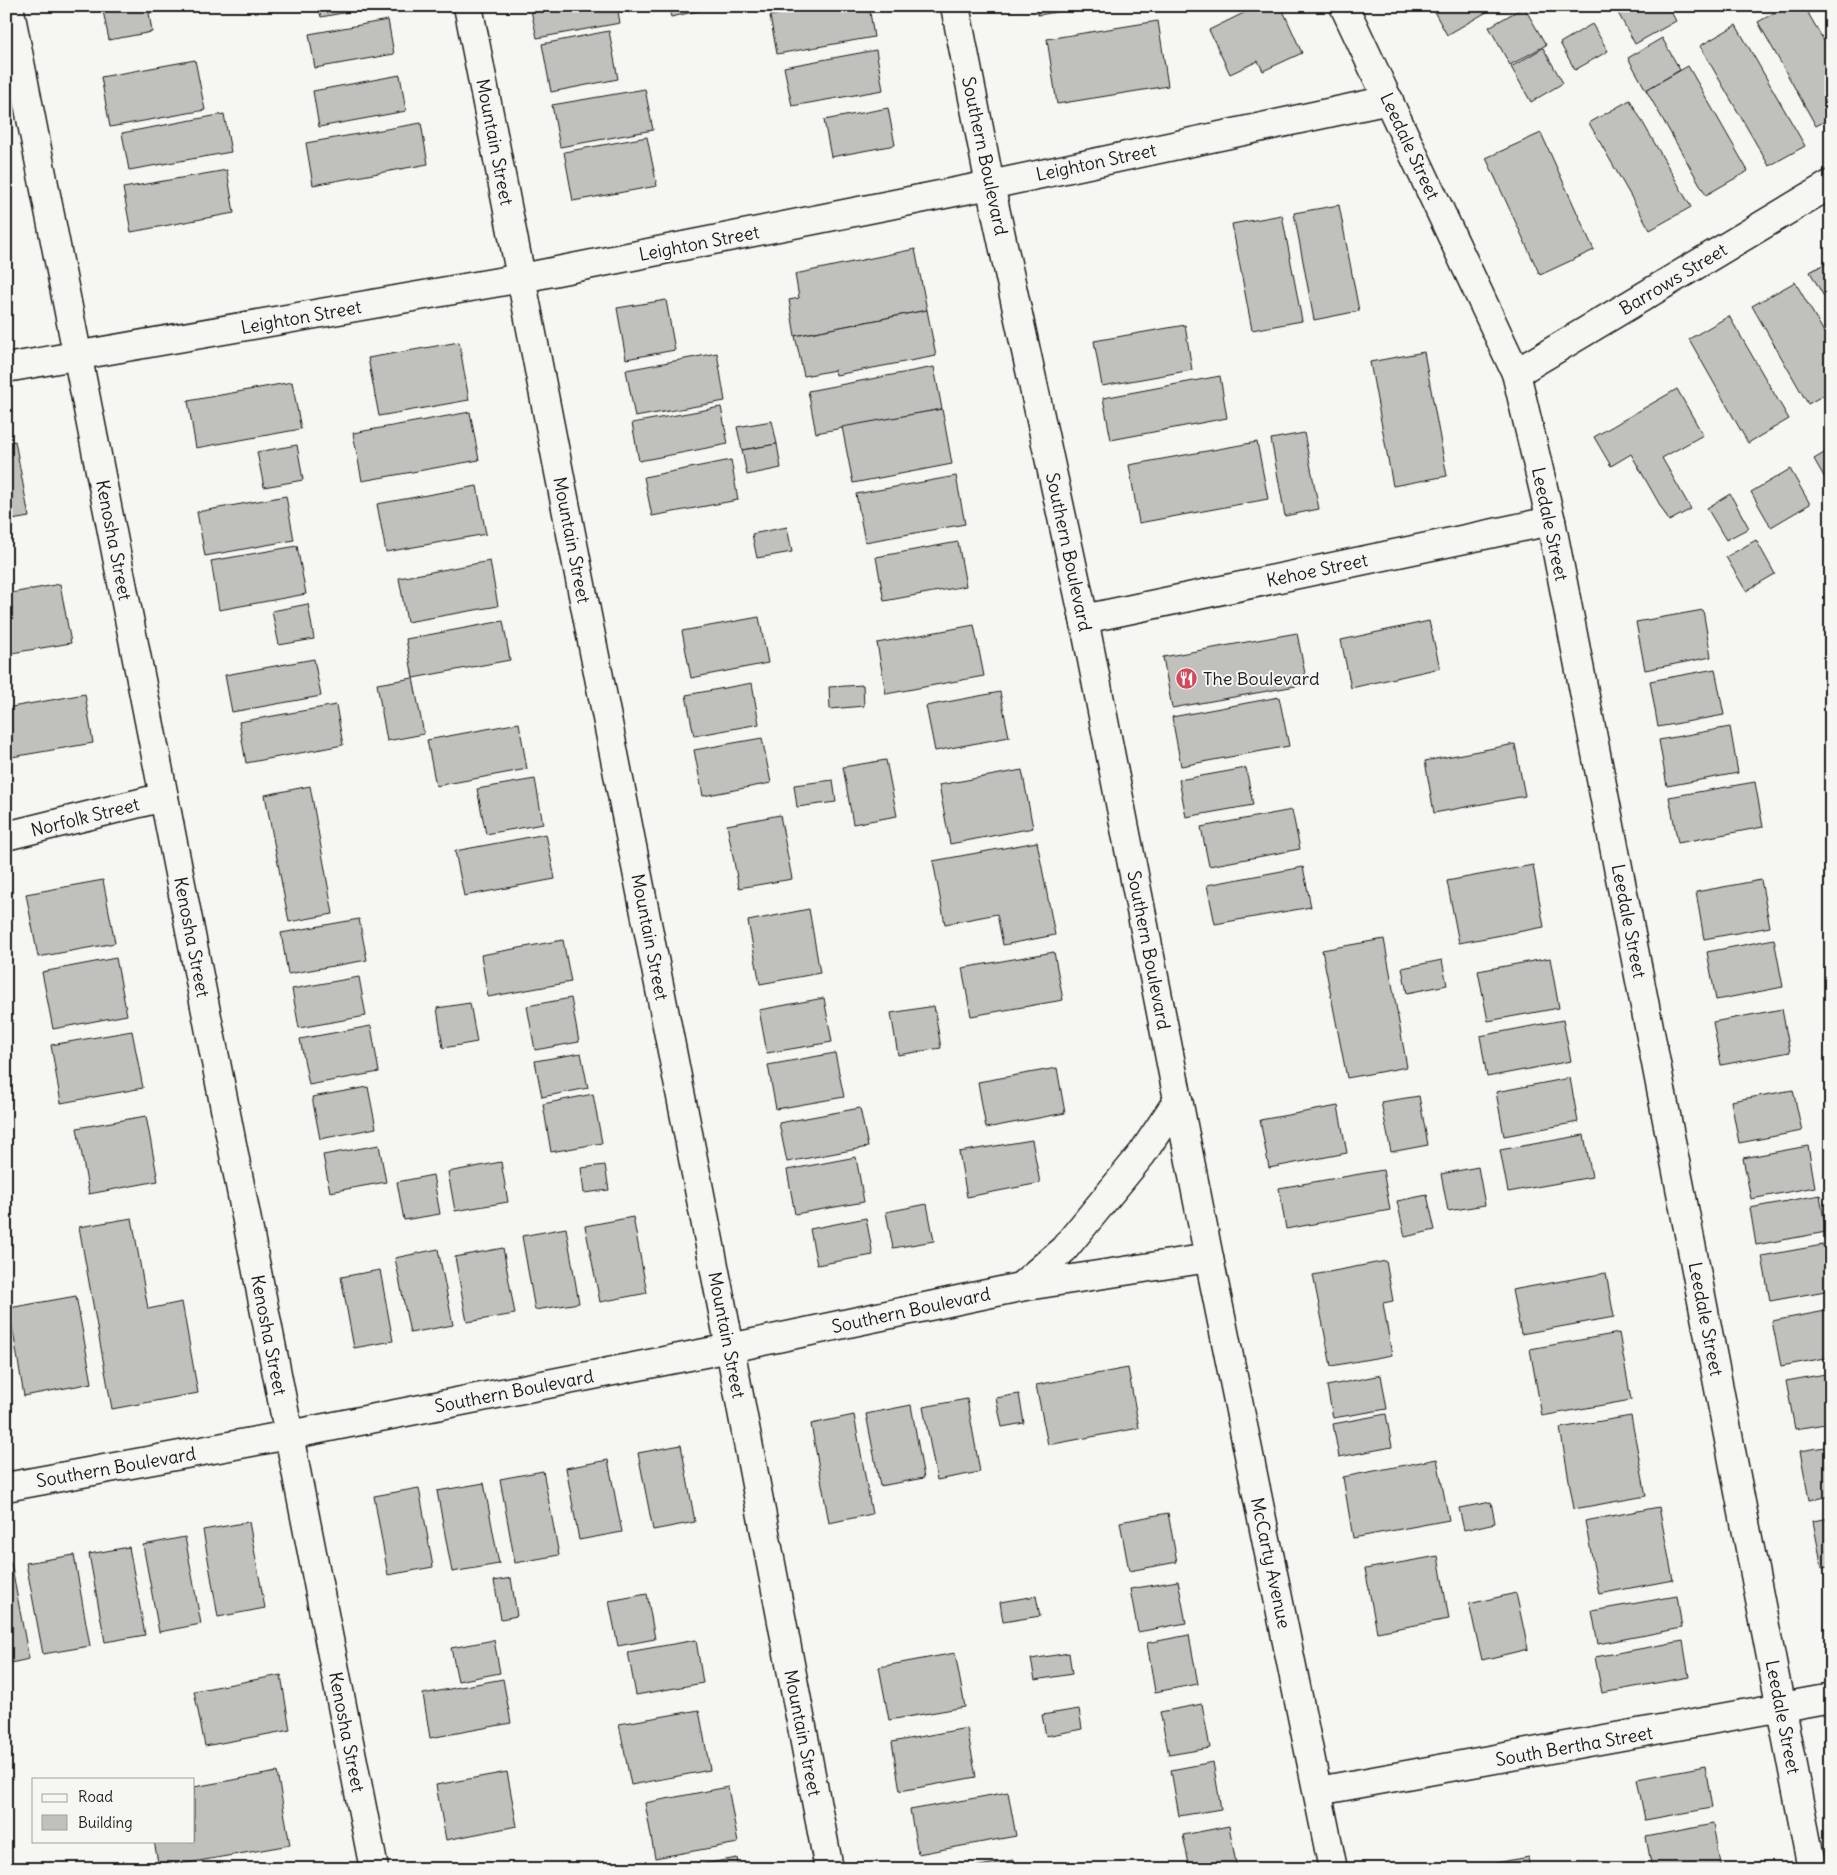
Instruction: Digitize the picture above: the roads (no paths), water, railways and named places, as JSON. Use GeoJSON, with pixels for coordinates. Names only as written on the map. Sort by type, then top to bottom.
{"type":"FeatureCollection","features":[{"type":"Feature","properties":{"kind":"street","name":"Kenosha Street"},"geometry":{"type":"LineString","coordinates":[[9,6],[374,1869]]}},
{"type":"Feature","properties":{"kind":"street","name":"Mountain Street"},"geometry":{"type":"LineString","coordinates":[[468,6],[730,1348],[829,1869]]}},
{"type":"Feature","properties":{"kind":"street","name":"Southern Boulevard"},"geometry":{"type":"LineString","coordinates":[[6,1487],[289,1435],[730,1348],[1020,1287],[1209,1258],[1084,619],[990,185],[954,6]]}},
{"type":"Feature","properties":{"kind":"street","name":"Leedale Street"},"geometry":{"type":"LineString","coordinates":[[1344,6],[1516,373],[1551,522],[1812,1869]]}},
{"type":"Feature","properties":{"kind":"street","name":"Leighton Street"},"geometry":{"type":"LineString","coordinates":[[6,368],[522,278],[990,185],[1389,100]]}},
{"type":"Feature","properties":{"kind":"street","name":"Barrows Street"},"geometry":{"type":"LineString","coordinates":[[1516,373],[1831,184]]}},
{"type":"Feature","properties":{"kind":"street","name":"Kehoe Street"},"geometry":{"type":"LineString","coordinates":[[1084,619],[1551,522]]}},
{"type":"Feature","properties":{"kind":"street","name":"Norfolk Street"},"geometry":{"type":"LineString","coordinates":[[6,836],[164,798]]}},
{"type":"Feature","properties":{"kind":"street","name":"Southern Boulevard"},"geometry":{"type":"LineString","coordinates":[[1020,1287],[1064,1249],[1142,1154],[1178,1100]]}},
{"type":"Feature","properties":{"kind":"street","name":"McCarty Avenue"},"geometry":{"type":"LineString","coordinates":[[1209,1258],[1333,1869]]}},
{"type":"Feature","properties":{"kind":"street","name":"South Bertha Street"},"geometry":{"type":"LineString","coordinates":[[1318,1791],[1831,1698]]}},
{"type":"Feature","properties":{"kind":"place","name":"The Boulevard"},"geometry":{"type":"Point","coordinates":[1187,678]}}]}
